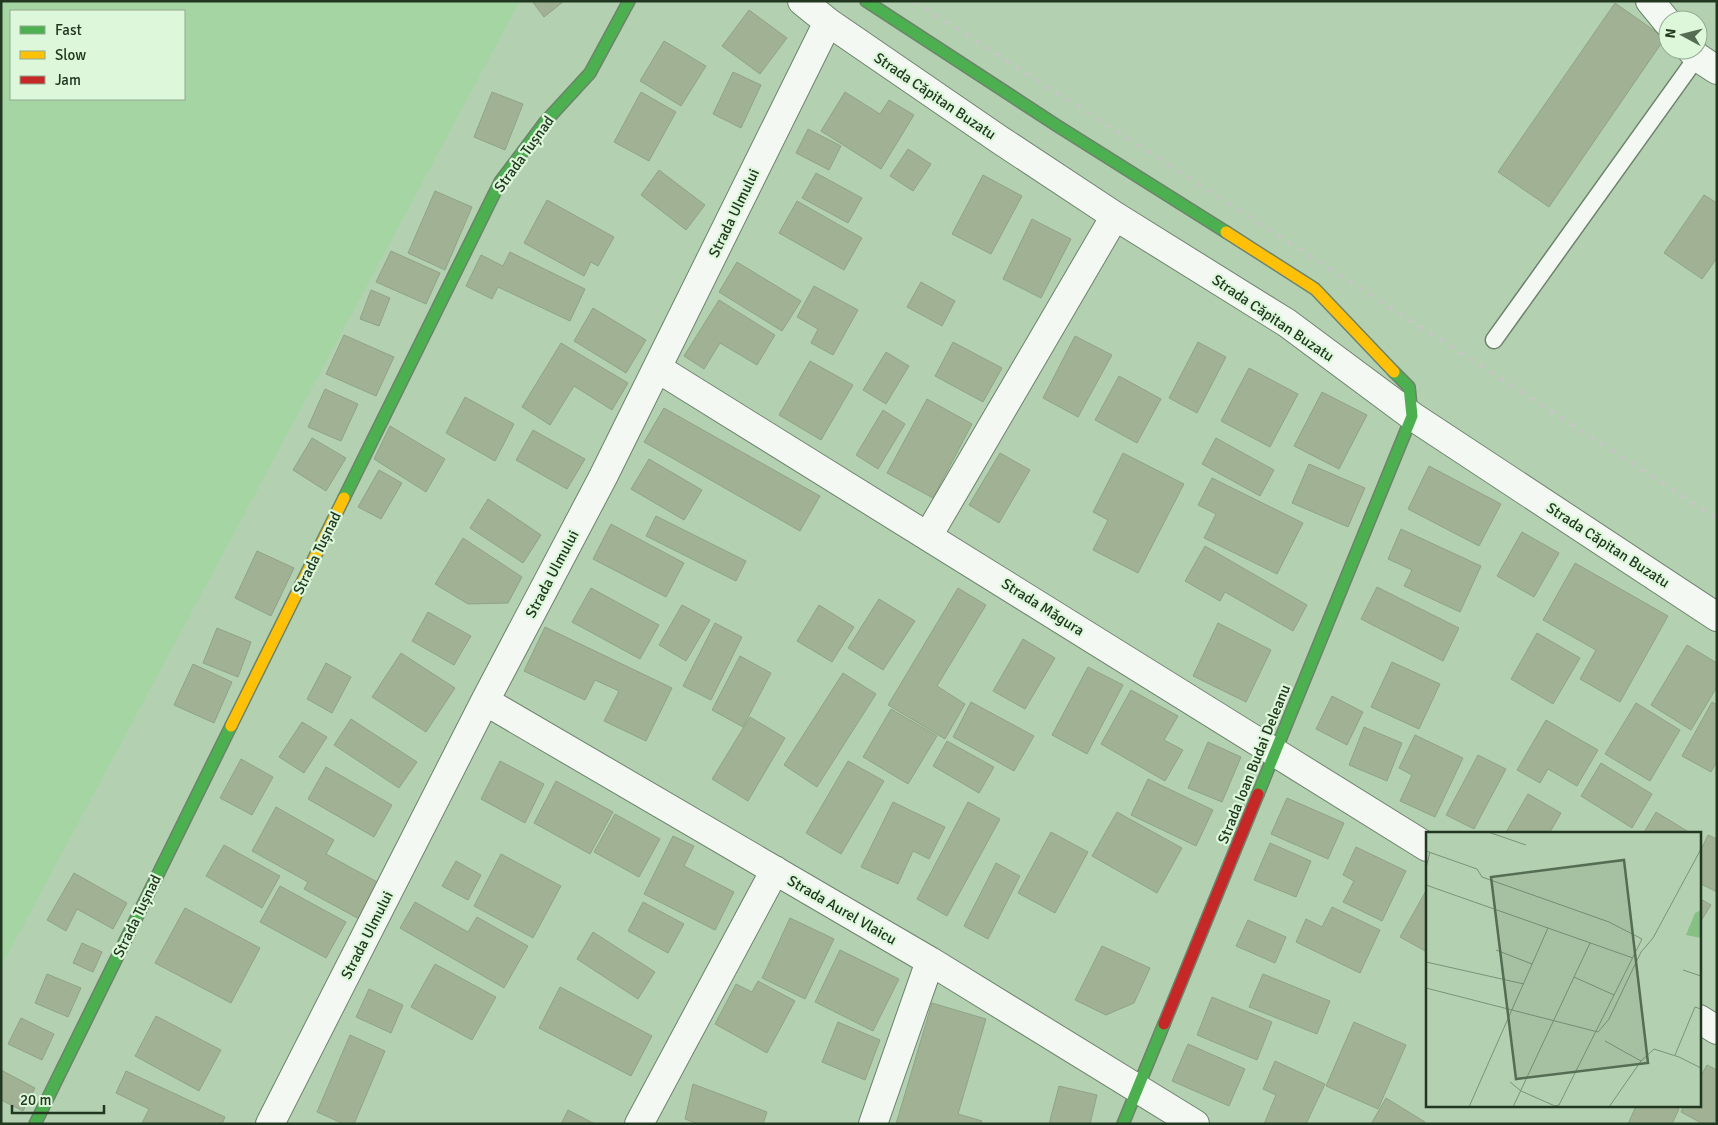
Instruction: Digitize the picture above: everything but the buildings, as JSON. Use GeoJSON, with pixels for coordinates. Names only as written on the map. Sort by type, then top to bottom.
{"type":"FeatureCollection","features":[{"type":"Feature","properties":{"kind":"street","name":"Strada Tușnad"},"geometry":{"type":"LineString","coordinates":[[35,1124],[500,182],[545,122],[590,73],[629,1]]}},
{"type":"Feature","properties":{"kind":"street"},"geometry":{"type":"LineString","coordinates":[[802,1],[828,22]]}},
{"type":"Feature","properties":{"kind":"street"},"geometry":{"type":"LineString","coordinates":[[866,1],[1056,125],[1315,289],[1408,387],[1412,416]]}},
{"type":"Feature","properties":{"kind":"street"},"geometry":{"type":"LineString","coordinates":[[1650,1],[1658,11]]}},
{"type":"Feature","properties":{"kind":"street","name":"Strada Căpitan Buzatu"},"geometry":{"type":"LineString","coordinates":[[828,22],[1115,216],[1287,323],[1412,416],[1717,617]]}},
{"type":"Feature","properties":{"kind":"street","name":"Strada Ulmului"},"geometry":{"type":"LineString","coordinates":[[270,1124],[485,701],[658,368],[828,22]]}},
{"type":"Feature","properties":{"kind":"street"},"geometry":{"type":"LineString","coordinates":[[928,536],[1115,216]]}},
{"type":"Feature","properties":{"kind":"street","name":"Strada Măgura"},"geometry":{"type":"LineString","coordinates":[[658,368],[1426,846]]}},
{"type":"Feature","properties":{"kind":"street","name":"Strada Ioan Budai Deleanu"},"geometry":{"type":"LineString","coordinates":[[1123,1124],[1412,416]]}},
{"type":"Feature","properties":{"kind":"street","name":"Strada Aurel Vlaicu"},"geometry":{"type":"LineString","coordinates":[[485,701],[930,961],[1195,1124]]}},
{"type":"Feature","properties":{"kind":"street"},"geometry":{"type":"LineString","coordinates":[[639,1124],[775,870]]}},
{"type":"Feature","properties":{"kind":"street"},"geometry":{"type":"LineString","coordinates":[[874,1124],[930,961]]}},
{"type":"Feature","properties":{"kind":"street"},"geometry":{"type":"LineString","coordinates":[[1700,1020],[1717,1030]]}},
{"type":"Feature","properties":{"kind":"lane"},"geometry":{"type":"LineString","coordinates":[[1494,340],[1700,60]]}},
{"type":"Feature","properties":{"kind":"shaded area"},"geometry":{"type":"Polygon","coordinates":[[[1,1],[520,1],[1,967],[1,1]]]}},
{"type":"Feature","properties":{"kind":"railway"},"geometry":{"type":"LineString","coordinates":[[914,1],[1717,518]]}},
{"type":"Feature","properties":{"kind":"traffic: fast"},"geometry":{"type":"LineString","coordinates":[[344,498],[500,182],[545,122],[590,73],[629,1]]}},
{"type":"Feature","properties":{"kind":"traffic: fast"},"geometry":{"type":"LineString","coordinates":[[866,1],[1056,125],[1226,232]]}},
{"type":"Feature","properties":{"kind":"traffic: fast"},"geometry":{"type":"LineString","coordinates":[[1258,794],[1412,416],[1409,387],[1394,372]]}},
{"type":"Feature","properties":{"kind":"traffic: fast"},"geometry":{"type":"LineString","coordinates":[[35,1124],[231,726]]}},
{"type":"Feature","properties":{"kind":"traffic: fast"},"geometry":{"type":"LineString","coordinates":[[1123,1124],[1164,1024]]}},
{"type":"Feature","properties":{"kind":"traffic: slow"},"geometry":{"type":"LineString","coordinates":[[1226,232],[1315,289],[1394,372]]}},
{"type":"Feature","properties":{"kind":"traffic: slow"},"geometry":{"type":"LineString","coordinates":[[231,726],[344,498]]}},
{"type":"Feature","properties":{"kind":"traffic: jam"},"geometry":{"type":"LineString","coordinates":[[1164,1024],[1258,794]]}}]}
